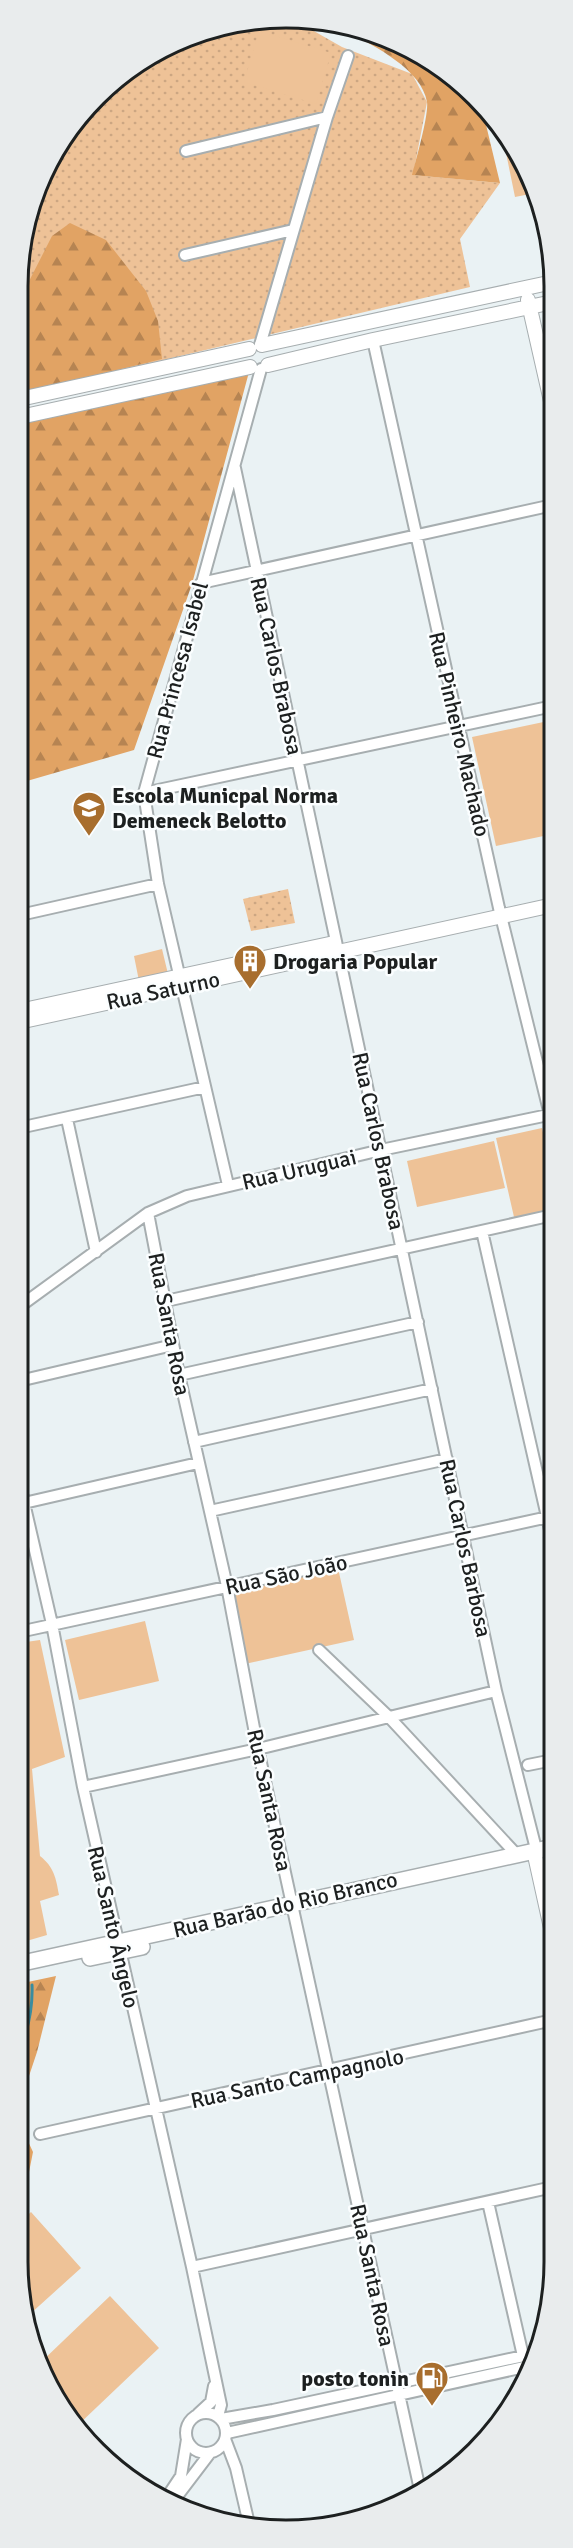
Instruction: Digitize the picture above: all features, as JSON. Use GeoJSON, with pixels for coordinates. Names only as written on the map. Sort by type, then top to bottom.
{"type":"FeatureCollection","features":[{"type":"Feature","properties":{"kind":"main road","name":"Rua Barão do Rio Branco"},"geometry":{"type":"LineString","coordinates":[[480,1867],[517,1855],[542,1853]]}},
{"type":"Feature","properties":{"kind":"main road","name":"Rua Barão do Rio Branco"},"geometry":{"type":"LineString","coordinates":[[28,1963],[118,1947],[542,1853]]}},
{"type":"Feature","properties":{"kind":"main road","name":"Rua Barão do Rio Branco"},"geometry":{"type":"LineString","coordinates":[[28,1970],[59,1959]]}},
{"type":"Feature","properties":{"kind":"street"},"geometry":{"type":"LineString","coordinates":[[260,367],[246,356],[257,346],[348,56]]}},
{"type":"Feature","properties":{"kind":"street"},"geometry":{"type":"LineString","coordinates":[[186,151],[327,117]]}},
{"type":"Feature","properties":{"kind":"street"},"geometry":{"type":"LineString","coordinates":[[184,255],[293,230]]}},
{"type":"Feature","properties":{"kind":"street"},"geometry":{"type":"LineString","coordinates":[[28,397],[544,284]]}},
{"type":"Feature","properties":{"kind":"street"},"geometry":{"type":"LineString","coordinates":[[529,288],[527,293],[544,345]]}},
{"type":"Feature","properties":{"kind":"street"},"geometry":{"type":"LineString","coordinates":[[28,415],[544,304]]}},
{"type":"Feature","properties":{"kind":"street"},"geometry":{"type":"LineString","coordinates":[[533,307],[544,364]]}},
{"type":"Feature","properties":{"kind":"street","name":"Rua Pinheiro Machado"},"geometry":{"type":"LineString","coordinates":[[373,340],[500,912],[544,1087]]}},
{"type":"Feature","properties":{"kind":"street"},"geometry":{"type":"LineString","coordinates":[[257,346],[270,352],[260,367]]}},
{"type":"Feature","properties":{"kind":"street","name":"Rua Princesa Isabel"},"geometry":{"type":"LineString","coordinates":[[228,1185],[158,884],[144,793],[201,583],[236,468],[260,367]]}},
{"type":"Feature","properties":{"kind":"street","name":"Rua Carlos Brabosa"},"geometry":{"type":"LineString","coordinates":[[236,468],[402,1250]]}},
{"type":"Feature","properties":{"kind":"street"},"geometry":{"type":"LineString","coordinates":[[201,583],[544,507]]}},
{"type":"Feature","properties":{"kind":"street"},"geometry":{"type":"LineString","coordinates":[[144,793],[544,708]]}},
{"type":"Feature","properties":{"kind":"street"},"geometry":{"type":"LineString","coordinates":[[28,913],[158,884]]}},
{"type":"Feature","properties":{"kind":"street","name":"Rua Saturno"},"geometry":{"type":"LineString","coordinates":[[28,1010],[180,981],[500,912],[544,899]]}},
{"type":"Feature","properties":{"kind":"street","name":"Rua Saturno"},"geometry":{"type":"LineString","coordinates":[[500,912],[544,906]]}},
{"type":"Feature","properties":{"kind":"street","name":"Rua Saturno"},"geometry":{"type":"LineString","coordinates":[[28,1020],[180,981]]}},
{"type":"Feature","properties":{"kind":"street"},"geometry":{"type":"LineString","coordinates":[[28,1126],[205,1087]]}},
{"type":"Feature","properties":{"kind":"street","name":"Rua Uruguai"},"geometry":{"type":"LineString","coordinates":[[28,1301],[148,1213],[187,1196],[381,1150],[544,1116]]}},
{"type":"Feature","properties":{"kind":"street"},"geometry":{"type":"LineString","coordinates":[[67,1119],[96,1252]]}},
{"type":"Feature","properties":{"kind":"street","name":"Rua Santa Rosa"},"geometry":{"type":"LineString","coordinates":[[148,1213],[179,1375],[227,1586],[258,1749],[419,2483]]}},
{"type":"Feature","properties":{"kind":"street"},"geometry":{"type":"LineString","coordinates":[[166,1301],[544,1217]]}},
{"type":"Feature","properties":{"kind":"street"},"geometry":{"type":"LineString","coordinates":[[482,1231],[544,1491]]}},
{"type":"Feature","properties":{"kind":"street","name":"Rua Carlos Barbosa"},"geometry":{"type":"LineString","coordinates":[[402,1250],[496,1691],[542,1853],[544,1868]]}},
{"type":"Feature","properties":{"kind":"street"},"geometry":{"type":"LineString","coordinates":[[179,1375],[418,1322]]}},
{"type":"Feature","properties":{"kind":"street"},"geometry":{"type":"LineString","coordinates":[[28,1379],[173,1345]]}},
{"type":"Feature","properties":{"kind":"street"},"geometry":{"type":"LineString","coordinates":[[194,1442],[432,1389]]}},
{"type":"Feature","properties":{"kind":"street"},"geometry":{"type":"LineString","coordinates":[[210,1511],[447,1459]]}},
{"type":"Feature","properties":{"kind":"street"},"geometry":{"type":"LineString","coordinates":[[28,1502],[198,1463]]}},
{"type":"Feature","properties":{"kind":"street","name":"Rua São João"},"geometry":{"type":"LineString","coordinates":[[28,1630],[544,1517]]}},
{"type":"Feature","properties":{"kind":"street","name":"Rua Santo Ângelo"},"geometry":{"type":"LineString","coordinates":[[28,1520],[52,1624],[83,1787],[118,1947],[192,2267],[221,2405],[220,2418]]}},
{"type":"Feature","properties":{"kind":"street"},"geometry":{"type":"LineString","coordinates":[[319,1650],[389,1717],[517,1855]]}},
{"type":"Feature","properties":{"kind":"street"},"geometry":{"type":"LineString","coordinates":[[83,1787],[258,1749],[496,1691]]}},
{"type":"Feature","properties":{"kind":"street"},"geometry":{"type":"LineString","coordinates":[[528,1766],[544,1762]]}},
{"type":"Feature","properties":{"kind":"street","name":"Rua Santo Campagnolo"},"geometry":{"type":"LineString","coordinates":[[40,2134],[544,2022]]}},
{"type":"Feature","properties":{"kind":"street"},"geometry":{"type":"LineString","coordinates":[[192,2267],[544,2189]]}},
{"type":"Feature","properties":{"kind":"street"},"geometry":{"type":"LineString","coordinates":[[488,2202],[528,2353]]}},
{"type":"Feature","properties":{"kind":"street"},"geometry":{"type":"LineString","coordinates":[[398,2389],[527,2355]]}},
{"type":"Feature","properties":{"kind":"street"},"geometry":{"type":"LineString","coordinates":[[198,2414],[212,2413],[220,2418],[247,2421],[398,2389],[522,2367]]}},
{"type":"Feature","properties":{"kind":"street"},"geometry":{"type":"LineString","coordinates":[[173,2494],[181,2476],[187,2427],[211,2402],[214,2373]]}},
{"type":"Feature","properties":{"kind":"street"},"geometry":{"type":"LineString","coordinates":[[220,2418],[236,2468],[247,2516]]}},
{"type":"Feature","properties":{"kind":"street"},"geometry":{"type":"LineString","coordinates":[[175,2494],[226,2436],[247,2421]]}},
{"type":"Feature","properties":{"kind":"street"},"geometry":{"type":"LineString","coordinates":[[187,2439],[198,2451],[213,2452],[236,2468]]}},
{"type":"Feature","properties":{"kind":"shaded area"},"geometry":{"type":"Polygon","coordinates":[[[286,28],[312,30],[342,47],[412,74],[427,102],[413,175],[500,183],[460,239],[470,287],[28,392],[28,286],[33,236],[48,188],[63,157],[93,116],[129,82],[172,55],[204,42],[236,33],[286,28]]]}},
{"type":"Feature","properties":{"kind":"shaded area"},"geometry":{"type":"Polygon","coordinates":[[[259,31],[331,53],[316,104],[244,82],[259,31]]]}},
{"type":"Feature","properties":{"kind":"shaded area"},"geometry":{"type":"Polygon","coordinates":[[[506,151],[527,195],[515,197],[506,151]]]}},
{"type":"Feature","properties":{"kind":"shaded area"},"geometry":{"type":"Polygon","coordinates":[[[544,722],[544,836],[496,846],[472,737],[544,722]]]}},
{"type":"Feature","properties":{"kind":"shaded area"},"geometry":{"type":"Polygon","coordinates":[[[288,889],[295,923],[251,931],[243,899],[288,889]]]}},
{"type":"Feature","properties":{"kind":"shaded area"},"geometry":{"type":"Polygon","coordinates":[[[162,949],[168,974],[139,981],[134,956],[162,949]]]}},
{"type":"Feature","properties":{"kind":"shaded area"},"geometry":{"type":"Polygon","coordinates":[[[542,1128],[544,1211],[514,1217],[496,1138],[542,1128]]]}},
{"type":"Feature","properties":{"kind":"shaded area"},"geometry":{"type":"Polygon","coordinates":[[[494,1141],[505,1188],[417,1207],[407,1161],[494,1141]]]}},
{"type":"Feature","properties":{"kind":"shaded area"},"geometry":{"type":"Polygon","coordinates":[[[338,1568],[354,1640],[245,1664],[229,1592],[338,1568]]]}},
{"type":"Feature","properties":{"kind":"shaded area"},"geometry":{"type":"Polygon","coordinates":[[[145,1621],[159,1681],[79,1700],[65,1640],[145,1621]]]}},
{"type":"Feature","properties":{"kind":"shaded area"},"geometry":{"type":"Polygon","coordinates":[[[40,1640],[65,1757],[32,1769],[40,1856],[54,1873],[59,1895],[40,1901],[47,1935],[28,1941],[28,1642],[40,1640]]]}},
{"type":"Feature","properties":{"kind":"shaded area"},"geometry":{"type":"Polygon","coordinates":[[[31,2212],[81,2268],[33,2311],[28,2262],[28,2215],[31,2212]]]}},
{"type":"Feature","properties":{"kind":"shaded area"},"geometry":{"type":"Polygon","coordinates":[[[110,2296],[159,2348],[83,2420],[55,2376],[47,2357],[110,2296]]]}},
{"type":"Feature","properties":{"kind":"green space"},"geometry":{"type":"Polygon","coordinates":[[[361,39],[416,63],[444,82],[469,104],[485,122],[500,183],[412,175],[422,137],[427,102],[423,90],[407,70],[396,60],[361,39]]]}},
{"type":"Feature","properties":{"kind":"green space"},"geometry":{"type":"Polygon","coordinates":[[[70,223],[106,240],[146,291],[158,321],[162,359],[28,392],[28,283],[52,236],[70,223]]]}},
{"type":"Feature","properties":{"kind":"green space"},"geometry":{"type":"Polygon","coordinates":[[[249,372],[192,584],[134,750],[28,781],[28,421],[249,372]]]}},
{"type":"Feature","properties":{"kind":"green space"},"geometry":{"type":"Polygon","coordinates":[[[56,1976],[28,2079],[28,1982],[56,1976]]]}},
{"type":"Feature","properties":{"kind":"green space"},"geometry":{"type":"Polygon","coordinates":[[[28,2141],[33,2152],[28,2177],[28,2141]]]}},
{"type":"Feature","properties":{"kind":"waterway"},"geometry":{"type":"LineString","coordinates":[[28,2024],[32,2003],[32,1985]]}},
{"type":"Feature","properties":{"kind":"place","name":"Escola Municpal Norma Demeneck Belotto"},"geometry":{"type":"Point","coordinates":[89,837]}},
{"type":"Feature","properties":{"kind":"place","name":"Drogaria Popular"},"geometry":{"type":"Point","coordinates":[250,990]}},
{"type":"Feature","properties":{"kind":"place","name":"posto tonin"},"geometry":{"type":"Point","coordinates":[432,2407]}}]}
